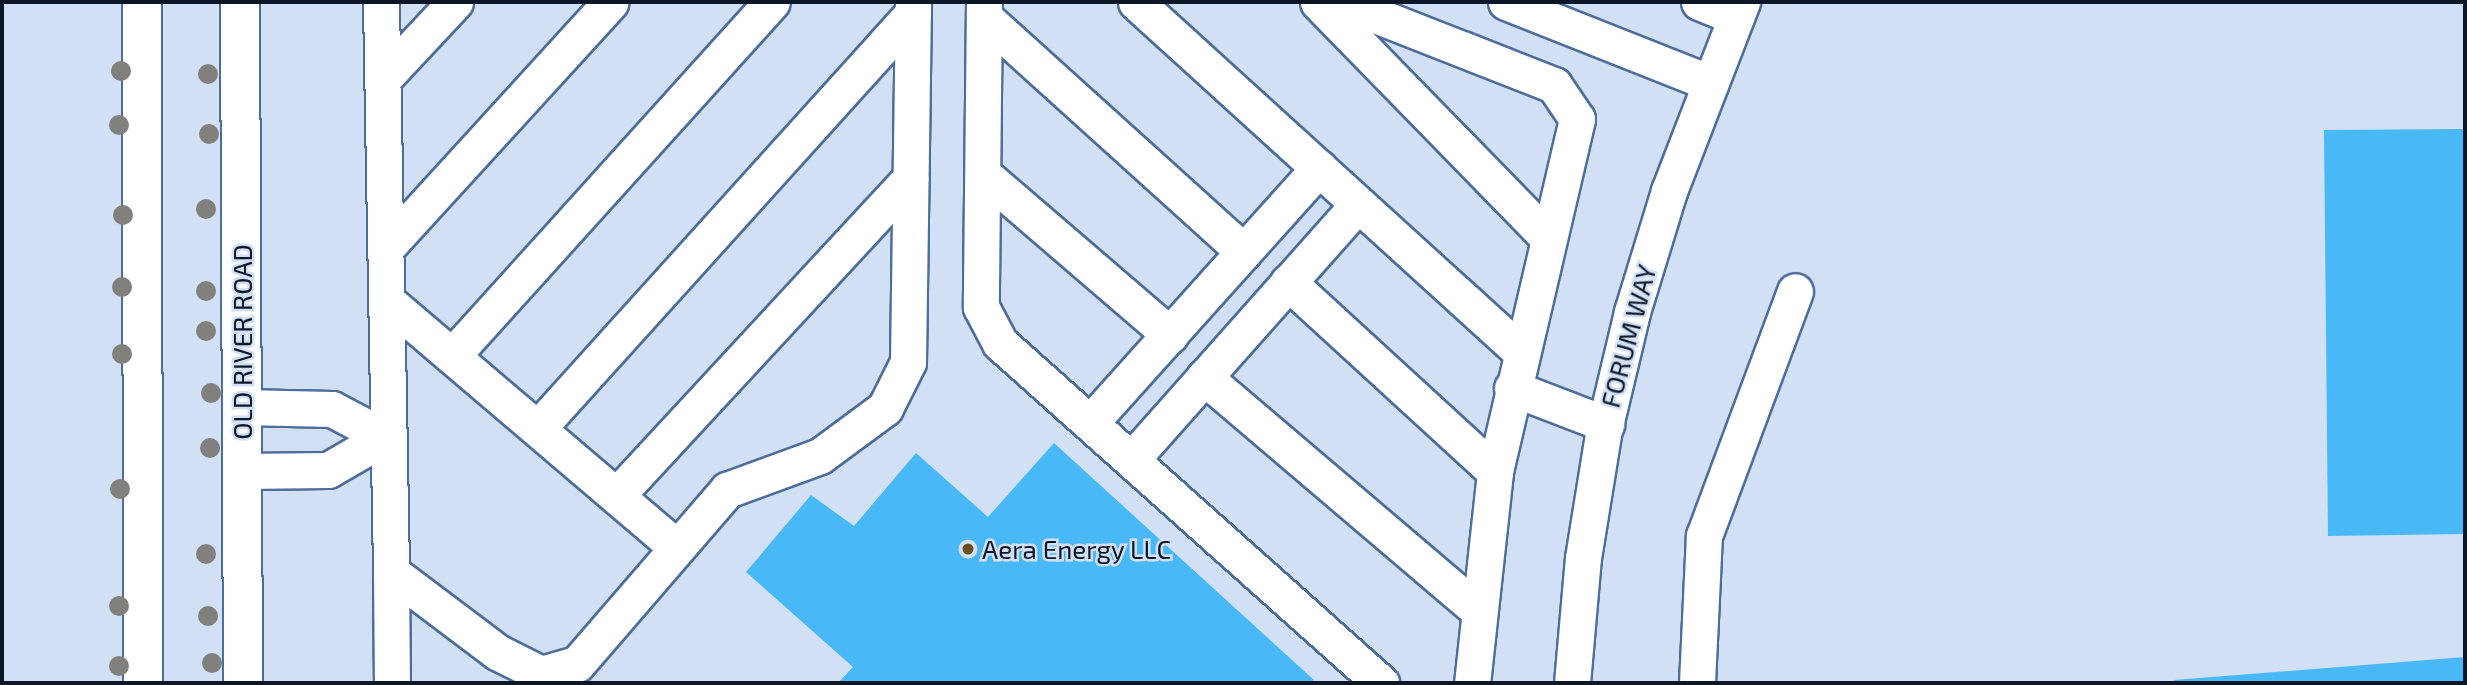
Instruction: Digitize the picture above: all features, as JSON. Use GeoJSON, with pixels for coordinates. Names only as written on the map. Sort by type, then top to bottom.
{"type":"FeatureCollection","features":[{"type":"Feature","properties":{"kind":"main road"},"geometry":{"type":"LineString","coordinates":[[142,2],[142,683]]}},
{"type":"Feature","properties":{"kind":"main road","name":"OLD RIVER ROAD"},"geometry":{"type":"LineString","coordinates":[[240,2],[243,683]]}},
{"type":"Feature","properties":{"kind":"street"},"geometry":{"type":"LineString","coordinates":[[381,2],[386,248],[385,437],[391,572],[392,683]]}},
{"type":"Feature","properties":{"kind":"street"},"geometry":{"type":"LineString","coordinates":[[382,80],[455,2]]}},
{"type":"Feature","properties":{"kind":"street"},"geometry":{"type":"LineString","coordinates":[[386,248],[611,2]]}},
{"type":"Feature","properties":{"kind":"street"},"geometry":{"type":"LineString","coordinates":[[452,356],[772,2]]}},
{"type":"Feature","properties":{"kind":"street"},"geometry":{"type":"LineString","coordinates":[[1136,2],[1521,352]]}},
{"type":"Feature","properties":{"kind":"street"},"geometry":{"type":"LineString","coordinates":[[1318,2],[1548,237]]}},
{"type":"Feature","properties":{"kind":"street"},"geometry":{"type":"LineString","coordinates":[[1342,2],[1554,85],[1577,119],[1512,388],[1495,472],[1472,683]]}},
{"type":"Feature","properties":{"kind":"street"},"geometry":{"type":"LineString","coordinates":[[1506,2],[1711,83]]}},
{"type":"Feature","properties":{"kind":"street"},"geometry":{"type":"LineString","coordinates":[[1699,2],[1739,10]]}},
{"type":"Feature","properties":{"kind":"street"},"geometry":{"type":"LineString","coordinates":[[539,427],[913,7]]}},
{"type":"Feature","properties":{"kind":"street"},"geometry":{"type":"LineString","coordinates":[[391,572],[497,652],[541,674],[577,664],[727,490],[820,456],[885,408],[908,362],[913,7]]}},
{"type":"Feature","properties":{"kind":"street"},"geometry":{"type":"LineString","coordinates":[[984,9],[1244,252]]}},
{"type":"Feature","properties":{"kind":"street"},"geometry":{"type":"LineString","coordinates":[[984,9],[981,307],[1000,342],[1381,683]]}},
{"type":"Feature","properties":{"kind":"street","name":"FORUM WAY"},"geometry":{"type":"LineString","coordinates":[[1572,683],[1583,558],[1606,424],[1662,215],[1739,10]]}},
{"type":"Feature","properties":{"kind":"street"},"geometry":{"type":"LineString","coordinates":[[1090,423],[1319,168]]}},
{"type":"Feature","properties":{"kind":"street"},"geometry":{"type":"LineString","coordinates":[[983,174],[1170,335]]}},
{"type":"Feature","properties":{"kind":"street"},"geometry":{"type":"LineString","coordinates":[[617,495],[911,178]]}},
{"type":"Feature","properties":{"kind":"street"},"geometry":{"type":"LineString","coordinates":[[1130,460],[1358,204]]}},
{"type":"Feature","properties":{"kind":"street"},"geometry":{"type":"LineString","coordinates":[[1288,282],[1495,472]]}},
{"type":"Feature","properties":{"kind":"street"},"geometry":{"type":"LineString","coordinates":[[1696,683],[1704,536],[1795,291]]}},
{"type":"Feature","properties":{"kind":"street"},"geometry":{"type":"LineString","coordinates":[[386,300],[539,427],[677,548]]}},
{"type":"Feature","properties":{"kind":"street"},"geometry":{"type":"LineString","coordinates":[[1204,377],[1479,611]]}},
{"type":"Feature","properties":{"kind":"street"},"geometry":{"type":"LineString","coordinates":[[1512,388],[1606,424]]}},
{"type":"Feature","properties":{"kind":"street"},"geometry":{"type":"LineString","coordinates":[[242,407],[332,409],[385,437]]}},
{"type":"Feature","properties":{"kind":"street"},"geometry":{"type":"LineString","coordinates":[[242,471],[328,470],[385,437]]}},
{"type":"Feature","properties":{"kind":"building"},"geometry":{"type":"Polygon","coordinates":[[[2465,129],[2465,534],[2328,536],[2324,130],[2465,129]]]}},
{"type":"Feature","properties":{"kind":"building","name":"Aera Energy LLC"},"geometry":{"type":"Polygon","coordinates":[[[1054,443],[1314,680],[1311,683],[838,683],[853,667],[746,572],[811,495],[854,526],[916,453],[988,517],[1054,443]]]}},
{"type":"Feature","properties":{"kind":"building"},"geometry":{"type":"Polygon","coordinates":[[[2465,657],[2465,683],[2174,683],[2174,680],[2465,657]]]}},
{"type":"Feature","properties":{"kind":"place","name":"Aera Energy LLC"},"geometry":{"type":"Point","coordinates":[968,549]}}]}
